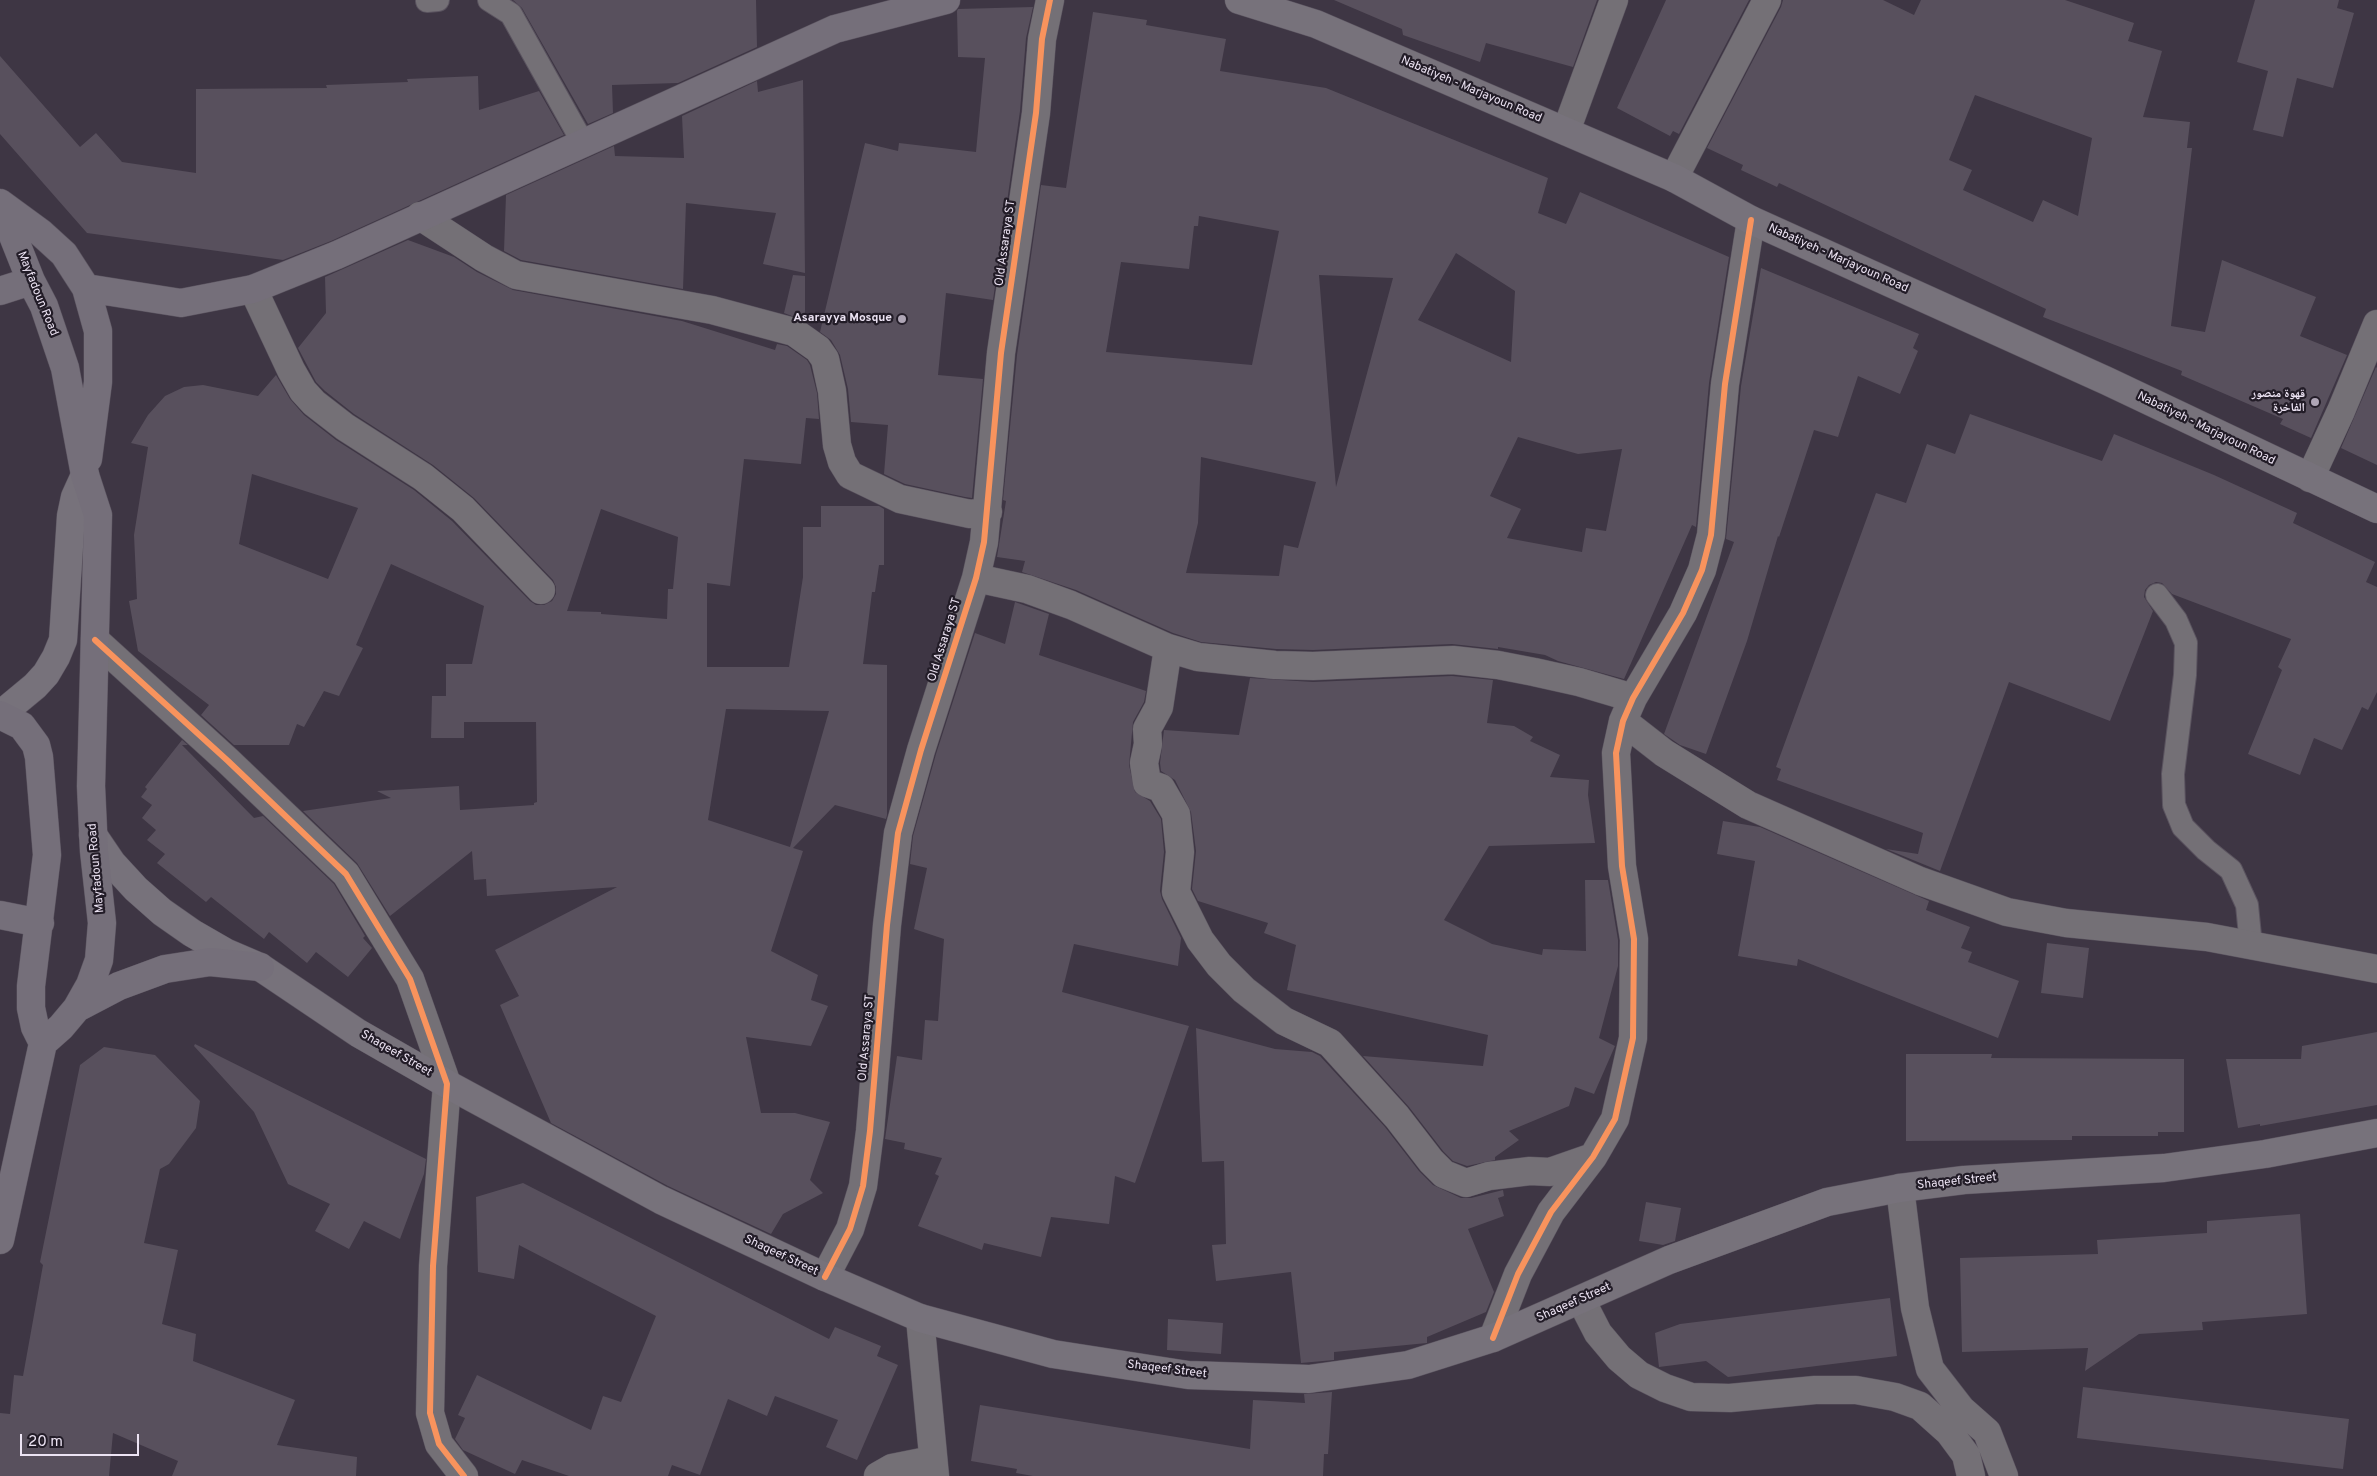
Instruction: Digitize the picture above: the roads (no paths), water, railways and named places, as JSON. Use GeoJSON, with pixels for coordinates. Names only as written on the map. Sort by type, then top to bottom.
{"type":"FeatureCollection","features":[{"type":"Feature","properties":{"kind":"main road"},"geometry":{"type":"LineString","coordinates":[[86,288],[181,304],[253,289],[337,255],[834,29],[946,0]]}},
{"type":"Feature","properties":{"kind":"main road","name":"Nabatiyeh - Marjayoun Road"},"geometry":{"type":"LineString","coordinates":[[1239,0],[1316,24],[1674,178],[1751,220],[2107,381],[2377,509]]}},
{"type":"Feature","properties":{"kind":"main road","name":"Mayfadoun Road"},"geometry":{"type":"LineString","coordinates":[[0,203],[31,280],[44,306],[65,368],[85,475],[98,515],[91,786],[93,835],[102,924],[100,960],[77,1008],[43,1043]]}},
{"type":"Feature","properties":{"kind":"main road","name":"Mayfadoun Road"},"geometry":{"type":"LineString","coordinates":[[0,203],[64,254],[86,288],[98,331],[98,382],[95,418],[85,475]]}},
{"type":"Feature","properties":{"kind":"main road"},"geometry":{"type":"LineString","coordinates":[[0,291],[31,280]]}},
{"type":"Feature","properties":{"kind":"main road"},"geometry":{"type":"LineString","coordinates":[[1,1226],[43,1043],[35,1026],[31,1008],[31,986],[47,855],[39,757],[36,746],[22,726],[0,715],[35,686],[46,674],[56,658],[62,640],[71,516],[75,497],[85,475]]}},
{"type":"Feature","properties":{"kind":"main road","name":"Shaqeef Street"},"geometry":{"type":"LineString","coordinates":[[93,835],[112,863],[136,889],[162,912],[192,933],[225,952],[260,967],[358,1033],[447,1084],[662,1200],[825,1277],[920,1318],[1053,1354],[1188,1375],[1309,1379],[1408,1365],[1493,1338],[1669,1260],[1827,1202],[1900,1188],[1964,1180],[2164,1168],[2266,1154],[2377,1132]]}},
{"type":"Feature","properties":{"kind":"main road"},"geometry":{"type":"LineString","coordinates":[[0,915],[40,924]]}},
{"type":"Feature","properties":{"kind":"main road"},"geometry":{"type":"LineString","coordinates":[[77,1008],[119,986],[165,969],[210,962],[260,967]]}},
{"type":"Feature","properties":{"kind":"street","name":"Old Assaraya ST"},"geometry":{"type":"LineString","coordinates":[[825,1277],[850,1230],[863,1186],[870,1131],[887,925],[898,833],[921,750],[976,578],[988,512],[1001,353],[1035,122],[1042,40],[1050,0]]}},
{"type":"Feature","properties":{"kind":"street"},"geometry":{"type":"LineString","coordinates":[[1566,131],[1614,0]]}},
{"type":"Feature","properties":{"kind":"street"},"geometry":{"type":"LineString","coordinates":[[1674,178],[1767,0]]}},
{"type":"Feature","properties":{"kind":"street"},"geometry":{"type":"LineString","coordinates":[[420,216],[484,258],[516,275],[712,310],[794,332],[818,349],[825,359],[832,391],[837,445],[842,462],[850,475],[900,498],[961,512],[988,512]]}},
{"type":"Feature","properties":{"kind":"street"},"geometry":{"type":"LineString","coordinates":[[1493,1338],[1518,1274],[1551,1212],[1593,1157],[1615,1119],[1634,1038],[1634,939],[1622,866],[1616,753],[1628,709],[1682,614],[1702,570],[1711,535],[1725,384],[1751,220]]}},
{"type":"Feature","properties":{"kind":"street"},"geometry":{"type":"LineString","coordinates":[[253,289],[303,392],[345,427],[424,477],[498,544],[541,590]]}},
{"type":"Feature","properties":{"kind":"street"},"geometry":{"type":"LineString","coordinates":[[2310,478],[2341,411],[2377,324]]}},
{"type":"Feature","properties":{"kind":"street"},"geometry":{"type":"LineString","coordinates":[[976,578],[1027,588],[1072,605],[1168,648],[1198,657],[1275,665],[1358,665],[1453,660],[1489,664],[1580,682],[1628,709],[1664,753],[1748,805],[1876,863],[1960,896],[2007,912],[2066,924],[2198,936],[2377,970]]}},
{"type":"Feature","properties":{"kind":"street"},"geometry":{"type":"LineString","coordinates":[[95,640],[228,761],[346,874],[410,979],[447,1084],[433,1266],[430,1413],[440,1444],[464,1476]]}},
{"type":"Feature","properties":{"kind":"street"},"geometry":{"type":"LineString","coordinates":[[1168,648],[1159,707],[1148,729],[1148,744],[1144,763],[1147,783],[1161,788],[1176,814],[1180,852],[1176,892],[1200,940],[1218,966],[1244,990],[1284,1021],[1330,1043],[1396,1116],[1431,1161],[1444,1174],[1466,1183],[1488,1176],[1530,1171],[1550,1172],[1593,1157]]}},
{"type":"Feature","properties":{"kind":"street"},"geometry":{"type":"LineString","coordinates":[[1900,1188],[1915,1308],[1930,1369],[1961,1409],[1987,1432],[2004,1476]]}},
{"type":"Feature","properties":{"kind":"street"},"geometry":{"type":"LineString","coordinates":[[1581,1300],[1598,1333],[1619,1358],[1639,1375],[1665,1388],[1691,1397],[1730,1398],[1815,1390],[1856,1390],[1895,1397],[1920,1406],[1949,1432],[1966,1455],[1971,1476]]}},
{"type":"Feature","properties":{"kind":"street"},"geometry":{"type":"LineString","coordinates":[[878,1476],[892,1468],[933,1468],[920,1318]]}},
{"type":"Feature","properties":{"kind":"lane"},"geometry":{"type":"LineString","coordinates":[[489,0],[510,14],[583,143]]}},
{"type":"Feature","properties":{"kind":"lane"},"geometry":{"type":"LineString","coordinates":[[2157,595],[2176,620],[2186,643],[2185,674],[2173,774],[2174,805],[2183,827],[2206,850],[2231,870],[2247,905],[2251,946]]}},
{"type":"Feature","properties":{"kind":"place","name":"Asarayya Mosque"},"geometry":{"type":"Point","coordinates":[902,319]}},
{"type":"Feature","properties":{"kind":"place","name":"قهوة منصور الفاخرة"},"geometry":{"type":"Point","coordinates":[2315,402]}}]}
